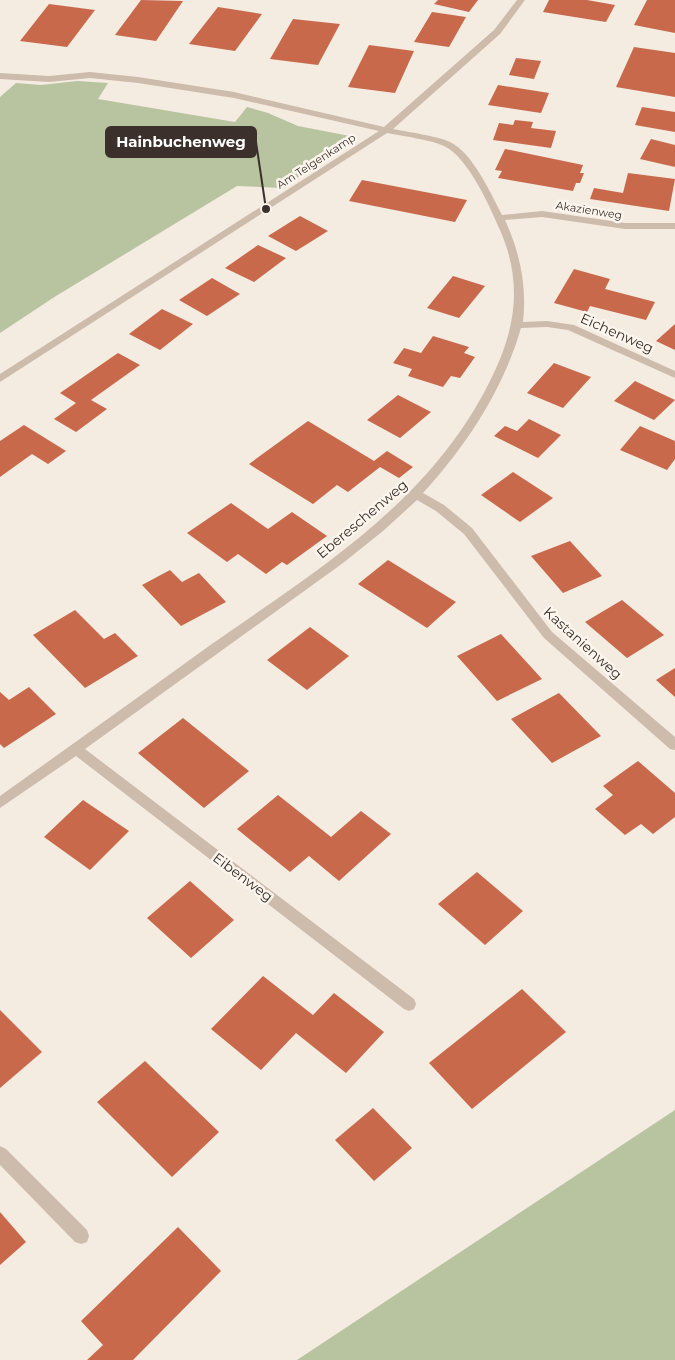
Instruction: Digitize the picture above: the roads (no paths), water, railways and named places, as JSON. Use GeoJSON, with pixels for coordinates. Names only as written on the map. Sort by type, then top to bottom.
{"type":"FeatureCollection","features":[{"type":"Feature","properties":{"kind":"street","name":"Am Telgenkamp"},"geometry":{"type":"LineString","coordinates":[[0,379],[386,130],[497,32],[521,0]]}},
{"type":"Feature","properties":{"kind":"street","name":"Ebereschenweg"},"geometry":{"type":"LineString","coordinates":[[0,76],[48,79],[90,75],[138,80],[234,95],[432,139],[447,144],[458,151],[500,218],[510,243],[518,274],[519,302],[517,325],[496,379],[473,419],[454,448],[416,494],[387,522],[339,560],[0,803]]}},
{"type":"Feature","properties":{"kind":"street","name":"Akazienweg"},"geometry":{"type":"LineString","coordinates":[[500,218],[540,214],[618,227],[650,229],[675,226]]}},
{"type":"Feature","properties":{"kind":"street","name":"Eichenweg"},"geometry":{"type":"LineString","coordinates":[[517,325],[547,324],[570,327],[675,375]]}},
{"type":"Feature","properties":{"kind":"street","name":"Kastanienweg"},"geometry":{"type":"LineString","coordinates":[[416,494],[440,508],[468,531],[548,635],[675,745]]}},
{"type":"Feature","properties":{"kind":"street","name":"Eibenweg"},"geometry":{"type":"LineString","coordinates":[[76,749],[409,1004]]}},
{"type":"Feature","properties":{"kind":"street"},"geometry":{"type":"LineString","coordinates":[[0,1154],[81,1236]]}},
{"type":"Feature","properties":{"kind":"place","name":"Hainbuchenweg"},"geometry":{"type":"Point","coordinates":[266,209]}}]}
